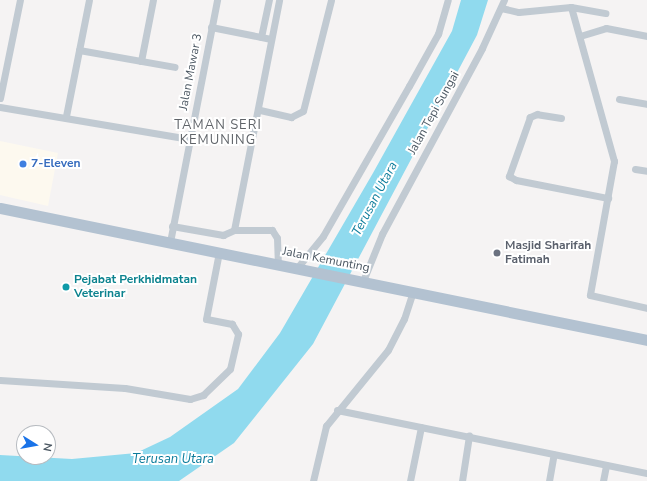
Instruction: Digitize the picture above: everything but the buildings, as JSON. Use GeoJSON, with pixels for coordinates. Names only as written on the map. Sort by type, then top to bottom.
{"type":"FeatureCollection","features":[{"type":"Feature","properties":{"kind":"main road","name":"Jalan Kemunting"},"geometry":{"type":"LineString","coordinates":[[0,208],[360,280],[647,340]]}},
{"type":"Feature","properties":{"kind":"street"},"geometry":{"type":"LineString","coordinates":[[0,98],[20,0]]}},
{"type":"Feature","properties":{"kind":"street"},"geometry":{"type":"LineString","coordinates":[[66,116],[89,0]]}},
{"type":"Feature","properties":{"kind":"street"},"geometry":{"type":"LineString","coordinates":[[141,61],[153,0]]}},
{"type":"Feature","properties":{"kind":"street","name":"Jalan Mawar 3"},"geometry":{"type":"LineString","coordinates":[[170,242],[217,0]]}},
{"type":"Feature","properties":{"kind":"street"},"geometry":{"type":"LineString","coordinates":[[261,37],[269,0]]}},
{"type":"Feature","properties":{"kind":"street"},"geometry":{"type":"LineString","coordinates":[[172,226],[228,236],[234,230],[260,110],[271,39],[279,0]]}},
{"type":"Feature","properties":{"kind":"street"},"geometry":{"type":"LineString","coordinates":[[260,110],[291,117],[303,111],[331,0]]}},
{"type":"Feature","properties":{"kind":"street"},"geometry":{"type":"LineString","coordinates":[[297,268],[323,236],[364,166],[438,34],[448,0]]}},
{"type":"Feature","properties":{"kind":"street","name":"Jalan Tepi Sungai"},"geometry":{"type":"LineString","coordinates":[[360,280],[397,202],[502,8],[504,0]]}},
{"type":"Feature","properties":{"kind":"street"},"geometry":{"type":"LineString","coordinates":[[571,7],[613,156],[608,198],[590,295],[647,308]]}},
{"type":"Feature","properties":{"kind":"street"},"geometry":{"type":"LineString","coordinates":[[502,8],[519,12],[571,7],[605,14]]}},
{"type":"Feature","properties":{"kind":"street"},"geometry":{"type":"LineString","coordinates":[[211,27],[271,39]]}},
{"type":"Feature","properties":{"kind":"street"},"geometry":{"type":"LineString","coordinates":[[580,36],[606,28],[647,36]]}},
{"type":"Feature","properties":{"kind":"street"},"geometry":{"type":"LineString","coordinates":[[79,50],[175,68]]}},
{"type":"Feature","properties":{"kind":"street"},"geometry":{"type":"LineString","coordinates":[[619,99],[647,104]]}},
{"type":"Feature","properties":{"kind":"street"},"geometry":{"type":"LineString","coordinates":[[0,107],[66,116],[189,139]]}},
{"type":"Feature","properties":{"kind":"street"},"geometry":{"type":"LineString","coordinates":[[561,118],[537,114],[530,117],[509,176],[516,180],[608,198]]}},
{"type":"Feature","properties":{"kind":"street"},"geometry":{"type":"LineString","coordinates":[[635,169],[647,171]]}},
{"type":"Feature","properties":{"kind":"street"},"geometry":{"type":"LineString","coordinates":[[234,230],[272,230],[277,238],[278,264]]}},
{"type":"Feature","properties":{"kind":"street"},"geometry":{"type":"LineString","coordinates":[[0,380],[124,388],[190,399],[203,395],[230,369],[238,334],[232,324],[206,319],[219,252]]}},
{"type":"Feature","properties":{"kind":"street"},"geometry":{"type":"LineString","coordinates":[[314,481],[323,433],[337,410],[388,350],[404,319],[413,291]]}},
{"type":"Feature","properties":{"kind":"street"},"geometry":{"type":"LineString","coordinates":[[337,410],[647,473]]}},
{"type":"Feature","properties":{"kind":"street"},"geometry":{"type":"LineString","coordinates":[[410,481],[420,427]]}},
{"type":"Feature","properties":{"kind":"street"},"geometry":{"type":"LineString","coordinates":[[462,481],[469,436]]}},
{"type":"Feature","properties":{"kind":"street"},"geometry":{"type":"LineString","coordinates":[[549,481],[554,454]]}},
{"type":"Feature","properties":{"kind":"street"},"geometry":{"type":"LineString","coordinates":[[604,481],[606,464]]}},
{"type":"Feature","properties":{"kind":"shaded area"},"geometry":{"type":"Polygon","coordinates":[[[0,141],[58,153],[48,206],[0,195],[0,141]]]}},
{"type":"Feature","properties":{"kind":"water","name":"Terusan Utara"},"geometry":{"type":"Polygon","coordinates":[[[461,0],[488,0],[477,35],[313,344],[234,443],[179,481],[0,481],[0,455],[16,456],[16,465],[56,465],[56,458],[72,459],[136,453],[170,437],[238,389],[280,333],[373,173],[452,31],[461,0]]]}},
{"type":"Feature","properties":{"kind":"place","name":"7-Eleven"},"geometry":{"type":"Point","coordinates":[23,164]}},
{"type":"Feature","properties":{"kind":"place","name":"Masjid Sharifah Fatimah"},"geometry":{"type":"Point","coordinates":[497,253]}},
{"type":"Feature","properties":{"kind":"place","name":"Pejabat Perkhidmatan Veterinar"},"geometry":{"type":"Point","coordinates":[66,287]}},
{"type":"Feature","properties":{"kind":"district","name":"TAMAN SERI KEMUNING"},"geometry":{"type":"Point","coordinates":[218,134]}}]}
